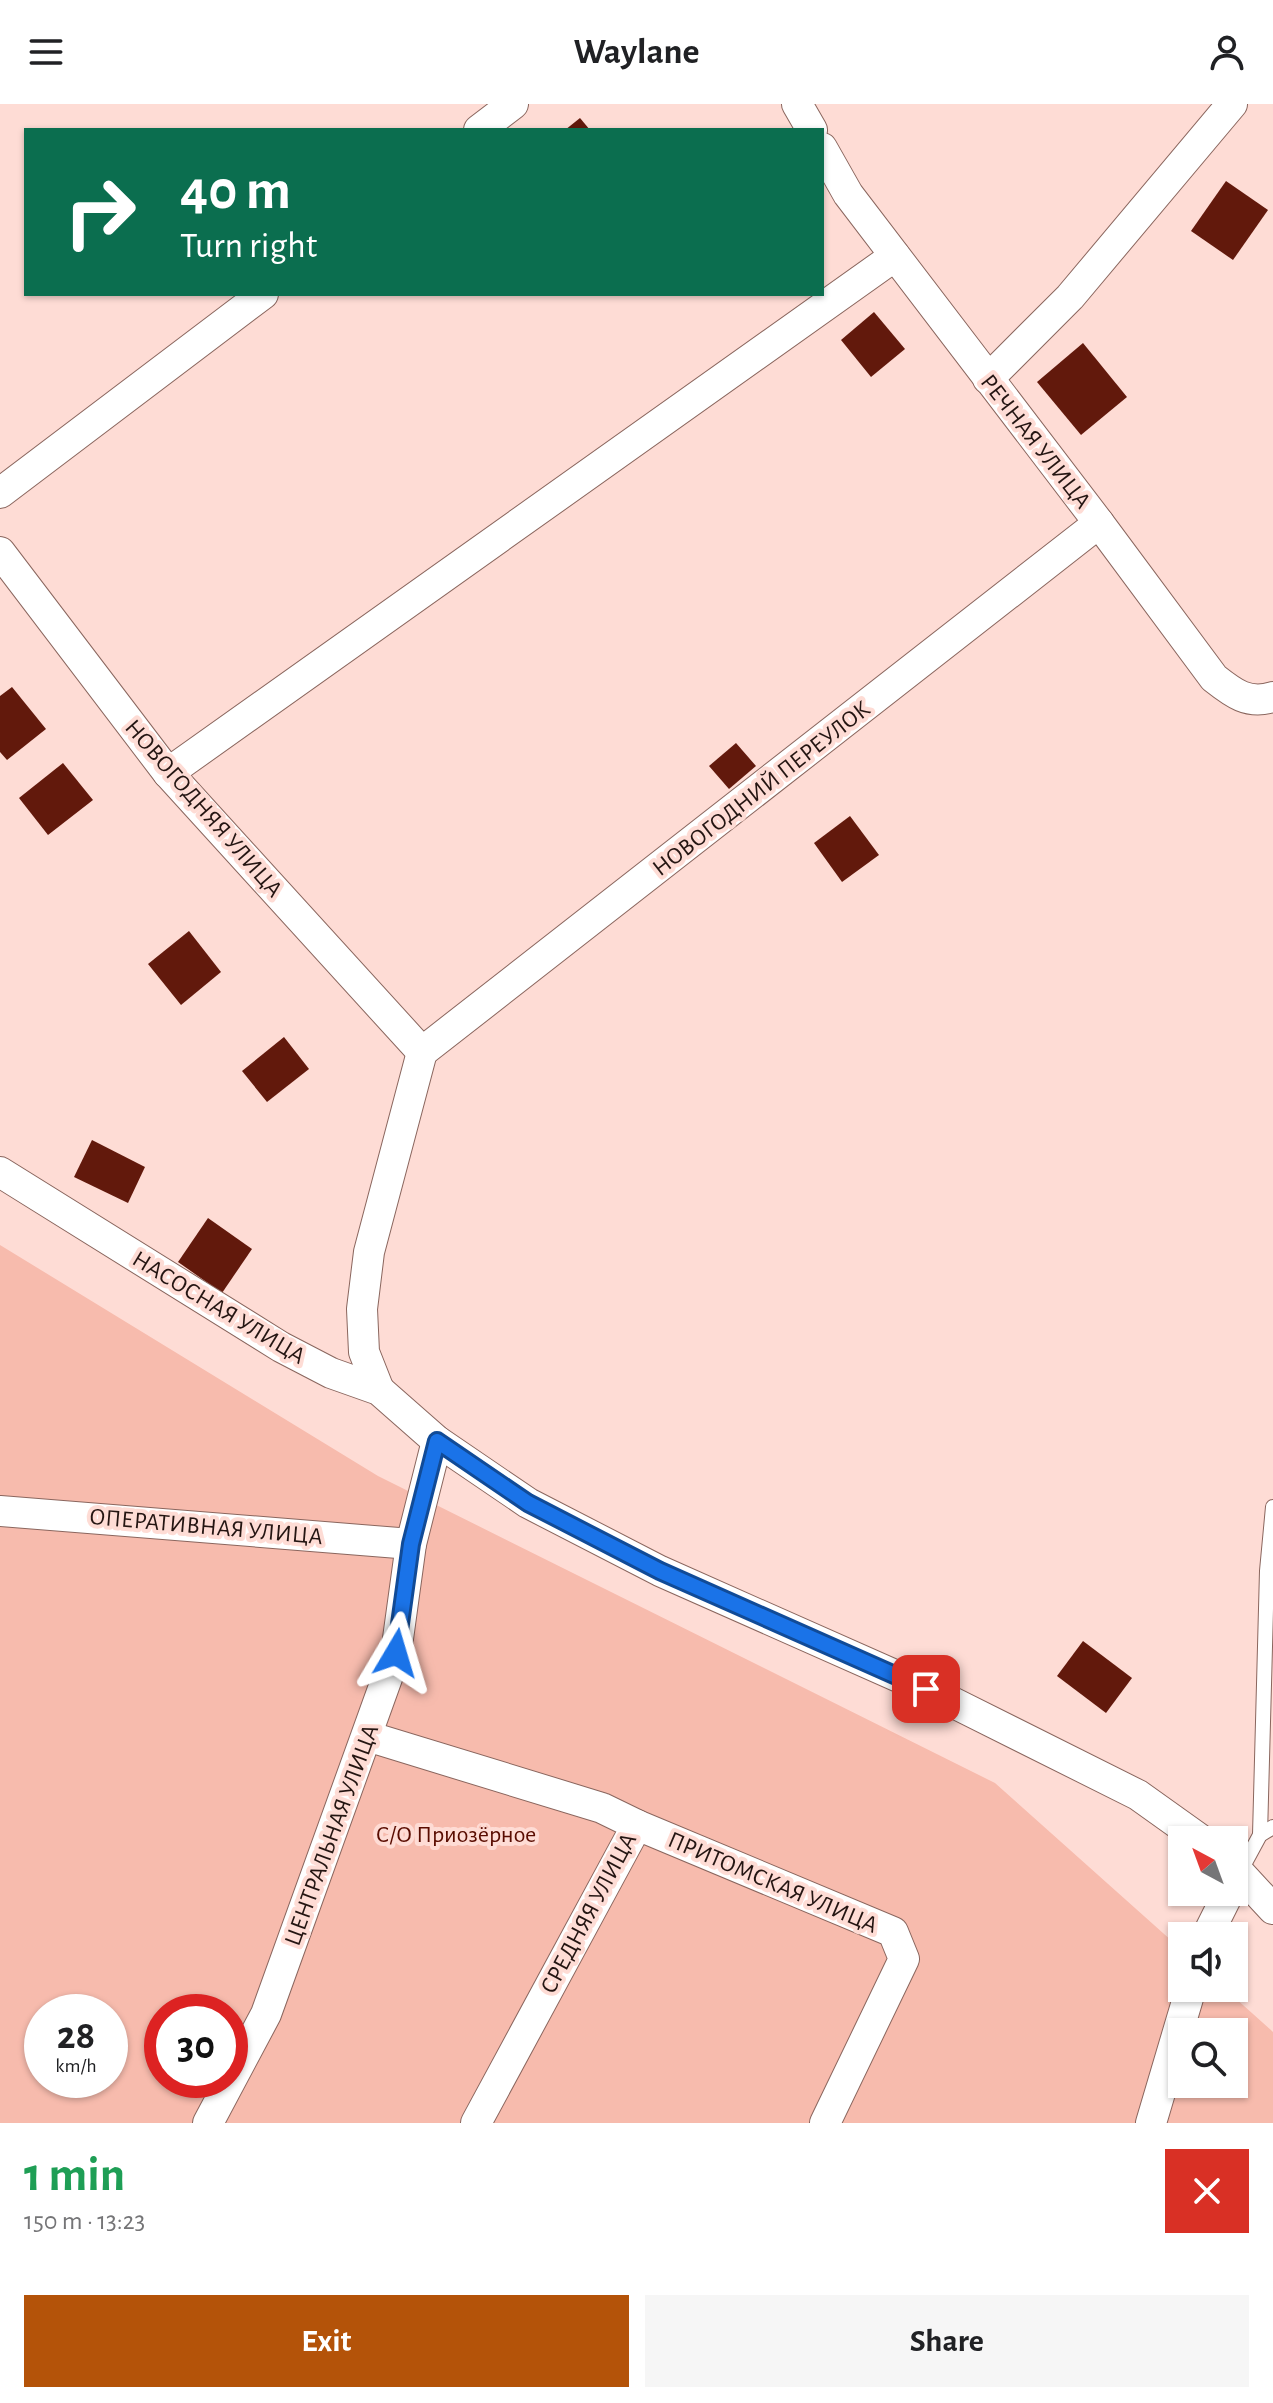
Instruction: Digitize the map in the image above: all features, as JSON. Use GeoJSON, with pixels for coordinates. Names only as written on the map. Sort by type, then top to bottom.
{"type":"FeatureCollection","features":[{"type":"Feature","properties":{"kind":"street"},"geometry":{"type":"LineString","coordinates":[[482,128],[513,104]]}},
{"type":"Feature","properties":{"kind":"street"},"geometry":{"type":"LineString","coordinates":[[797,104],[811,128]]}},
{"type":"Feature","properties":{"kind":"street"},"geometry":{"type":"LineString","coordinates":[[988,379],[1070,297],[1232,104]]}},
{"type":"Feature","properties":{"kind":"street","name":"РЕЧНАЯ УЛИЦА"},"geometry":{"type":"LineString","coordinates":[[824,152],[848,194],[1214,678],[1237,697],[1262,701],[1273,697]]}},
{"type":"Feature","properties":{"kind":"street"},"geometry":{"type":"LineString","coordinates":[[168,773],[895,256]]}},
{"type":"Feature","properties":{"kind":"street"},"geometry":{"type":"LineString","coordinates":[[0,493],[260,296]]}},
{"type":"Feature","properties":{"kind":"street","name":"НОВОГОДНИЙ ПЕРЕУЛОК"},"geometry":{"type":"LineString","coordinates":[[422,1052],[1099,523]]}},
{"type":"Feature","properties":{"kind":"street","name":"НОВОГОДНЯЯ УЛИЦА"},"geometry":{"type":"LineString","coordinates":[[0,552],[168,773],[422,1052]]}},
{"type":"Feature","properties":{"kind":"street"},"geometry":{"type":"LineString","coordinates":[[379,1390],[364,1352],[363,1295],[369,1252],[422,1052]]}},
{"type":"Feature","properties":{"kind":"street","name":"НАСОСНАЯ УЛИЦА"},"geometry":{"type":"LineString","coordinates":[[0,1172],[281,1347],[331,1373],[379,1390],[437,1441],[528,1503],[660,1571],[926,1689],[1138,1795],[1181,1826]]}},
{"type":"Feature","properties":{"kind":"street","name":"ЦЕНТРАЛЬНАЯ УЛИЦА"},"geometry":{"type":"LineString","coordinates":[[208,2123],[266,2014],[396,1653],[411,1544],[437,1441]]}},
{"type":"Feature","properties":{"kind":"street","name":"ОПЕРАТИВНАЯ УЛИЦА"},"geometry":{"type":"LineString","coordinates":[[0,1511],[55,1513],[411,1544]]}},
{"type":"Feature","properties":{"kind":"street","name":"СРЕДНЯЯ УЛИЦА"},"geometry":{"type":"LineString","coordinates":[[367,1736],[602,1808],[637,1825],[476,2123]]}},
{"type":"Feature","properties":{"kind":"street","name":"ПРИТОМСКАЯ УЛИЦА"},"geometry":{"type":"LineString","coordinates":[[637,1825],[893,1932],[904,1959],[825,2123]]}},
{"type":"Feature","properties":{"kind":"street"},"geometry":{"type":"LineString","coordinates":[[1248,1890],[1273,1909]]}},
{"type":"Feature","properties":{"kind":"street"},"geometry":{"type":"LineString","coordinates":[[1151,2123],[1187,2002]]}},
{"type":"Feature","properties":{"kind":"lane"},"geometry":{"type":"LineString","coordinates":[[1248,1858],[1266,1831],[1267,1571],[1273,1507]]}},
{"type":"Feature","properties":{"kind":"green space","name":"С/О Приозёрное"},"geometry":{"type":"Polygon","coordinates":[[[0,1245],[378,1476],[995,1783],[1168,1937],[1168,2002],[1240,2002],[1273,2032],[1273,2123],[0,2123],[0,1245]]]}},
{"type":"Feature","properties":{"kind":"building"},"geometry":{"type":"Polygon","coordinates":[[[580,118],[588,128],[568,128],[580,118]]]}},
{"type":"Feature","properties":{"kind":"building"},"geometry":{"type":"Polygon","coordinates":[[[1226,181],[1268,210],[1233,260],[1191,231],[1226,181]]]}},
{"type":"Feature","properties":{"kind":"building"},"geometry":{"type":"Polygon","coordinates":[[[874,312],[905,349],[871,377],[841,340],[874,312]]]}},
{"type":"Feature","properties":{"kind":"building"},"geometry":{"type":"Polygon","coordinates":[[[1083,343],[1127,397],[1081,435],[1037,382],[1083,343]]]}},
{"type":"Feature","properties":{"kind":"building"},"geometry":{"type":"Polygon","coordinates":[[[12,687],[46,729],[7,760],[0,752],[0,696],[12,687]]]}},
{"type":"Feature","properties":{"kind":"building"},"geometry":{"type":"Polygon","coordinates":[[[736,743],[756,766],[729,789],[709,766],[736,743]]]}},
{"type":"Feature","properties":{"kind":"building"},"geometry":{"type":"Polygon","coordinates":[[[63,763],[93,800],[48,835],[19,798],[63,763]]]}},
{"type":"Feature","properties":{"kind":"building"},"geometry":{"type":"Polygon","coordinates":[[[850,816],[879,855],[842,882],[814,843],[850,816]]]}},
{"type":"Feature","properties":{"kind":"building"},"geometry":{"type":"Polygon","coordinates":[[[189,931],[221,972],[181,1005],[148,964],[189,931]]]}},
{"type":"Feature","properties":{"kind":"building"},"geometry":{"type":"Polygon","coordinates":[[[284,1037],[309,1069],[267,1102],[242,1071],[284,1037]]]}},
{"type":"Feature","properties":{"kind":"building"},"geometry":{"type":"Polygon","coordinates":[[[92,1140],[145,1167],[128,1203],[74,1177],[92,1140]]]}},
{"type":"Feature","properties":{"kind":"building"},"geometry":{"type":"Polygon","coordinates":[[[208,1218],[252,1249],[222,1293],[178,1262],[208,1218]]]}},
{"type":"Feature","properties":{"kind":"building"},"geometry":{"type":"Polygon","coordinates":[[[1083,1641],[1132,1678],[1106,1713],[1057,1676],[1083,1641]]]}},
{"type":"Feature","properties":{"kind":"route"},"geometry":{"type":"LineString","coordinates":[[396,1653],[411,1544],[437,1441],[528,1503],[660,1571],[926,1689]]}}]}
